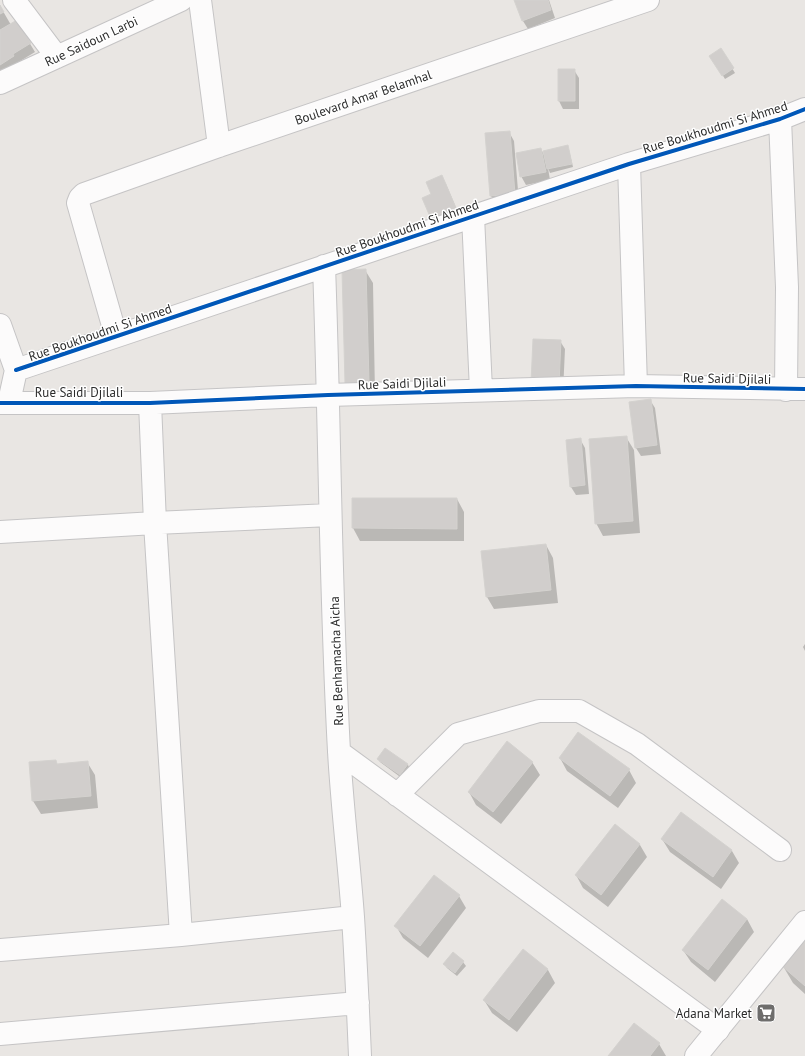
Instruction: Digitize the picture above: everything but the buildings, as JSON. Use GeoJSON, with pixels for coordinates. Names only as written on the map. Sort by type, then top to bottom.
{"type":"FeatureCollection","features":[{"type":"Feature","properties":{"kind":"street"},"geometry":{"type":"LineString","coordinates":[[14,0],[57,57]]}},
{"type":"Feature","properties":{"kind":"street","name":"Rue Saidoun Larbi"},"geometry":{"type":"LineString","coordinates":[[0,83],[181,0]]}},
{"type":"Feature","properties":{"kind":"street"},"geometry":{"type":"LineString","coordinates":[[200,0],[219,146]]}},
{"type":"Feature","properties":{"kind":"street","name":"Boulevard Amar Belamhal"},"geometry":{"type":"LineString","coordinates":[[116,336],[78,203],[84,194],[219,146],[648,0]]}},
{"type":"Feature","properties":{"kind":"street","name":"Rue Boukhoudmi Si Ahmed"},"geometry":{"type":"LineString","coordinates":[[16,370],[629,164],[780,119],[805,109]]}},
{"type":"Feature","properties":{"kind":"street"},"geometry":{"type":"LineString","coordinates":[[780,119],[796,287],[796,389]]}},
{"type":"Feature","properties":{"kind":"street"},"geometry":{"type":"LineString","coordinates":[[629,164],[636,386]]}},
{"type":"Feature","properties":{"kind":"street"},"geometry":{"type":"LineString","coordinates":[[473,216],[481,390]]}},
{"type":"Feature","properties":{"kind":"street","name":"Rue Benhamacha Aicha"},"geometry":{"type":"LineString","coordinates":[[324,266],[330,515],[339,752],[353,917],[360,1056]]}},
{"type":"Feature","properties":{"kind":"street"},"geometry":{"type":"LineString","coordinates":[[0,325],[16,370],[4,403]]}},
{"type":"Feature","properties":{"kind":"street","name":"Rue Saidi Djilali"},"geometry":{"type":"LineString","coordinates":[[4,403],[150,403],[328,395],[636,386],[796,389]]}},
{"type":"Feature","properties":{"kind":"street"},"geometry":{"type":"LineString","coordinates":[[150,403],[155,523],[181,935]]}},
{"type":"Feature","properties":{"kind":"street"},"geometry":{"type":"LineString","coordinates":[[0,532],[330,515]]}},
{"type":"Feature","properties":{"kind":"street"},"geometry":{"type":"LineString","coordinates":[[397,795],[458,734],[539,711],[579,711],[637,744],[780,850]]}},
{"type":"Feature","properties":{"kind":"street"},"geometry":{"type":"LineString","coordinates":[[339,752],[718,1030]]}},
{"type":"Feature","properties":{"kind":"street"},"geometry":{"type":"LineString","coordinates":[[0,950],[181,935],[353,917]]}},
{"type":"Feature","properties":{"kind":"street"},"geometry":{"type":"LineString","coordinates":[[696,1056],[805,922]]}},
{"type":"Feature","properties":{"kind":"street"},"geometry":{"type":"LineString","coordinates":[[0,1034],[358,1003]]}},
{"type":"Feature","properties":{"kind":"cycle path"},"geometry":{"type":"LineString","coordinates":[[16,370],[629,164],[780,119],[805,109]]}},
{"type":"Feature","properties":{"kind":"cycle path"},"geometry":{"type":"LineString","coordinates":[[0,403],[150,403],[328,395],[636,386],[805,389]]}},
{"type":"Feature","properties":{"kind":"place","name":"Adana Market"},"geometry":{"type":"Point","coordinates":[766,1013]}}]}
